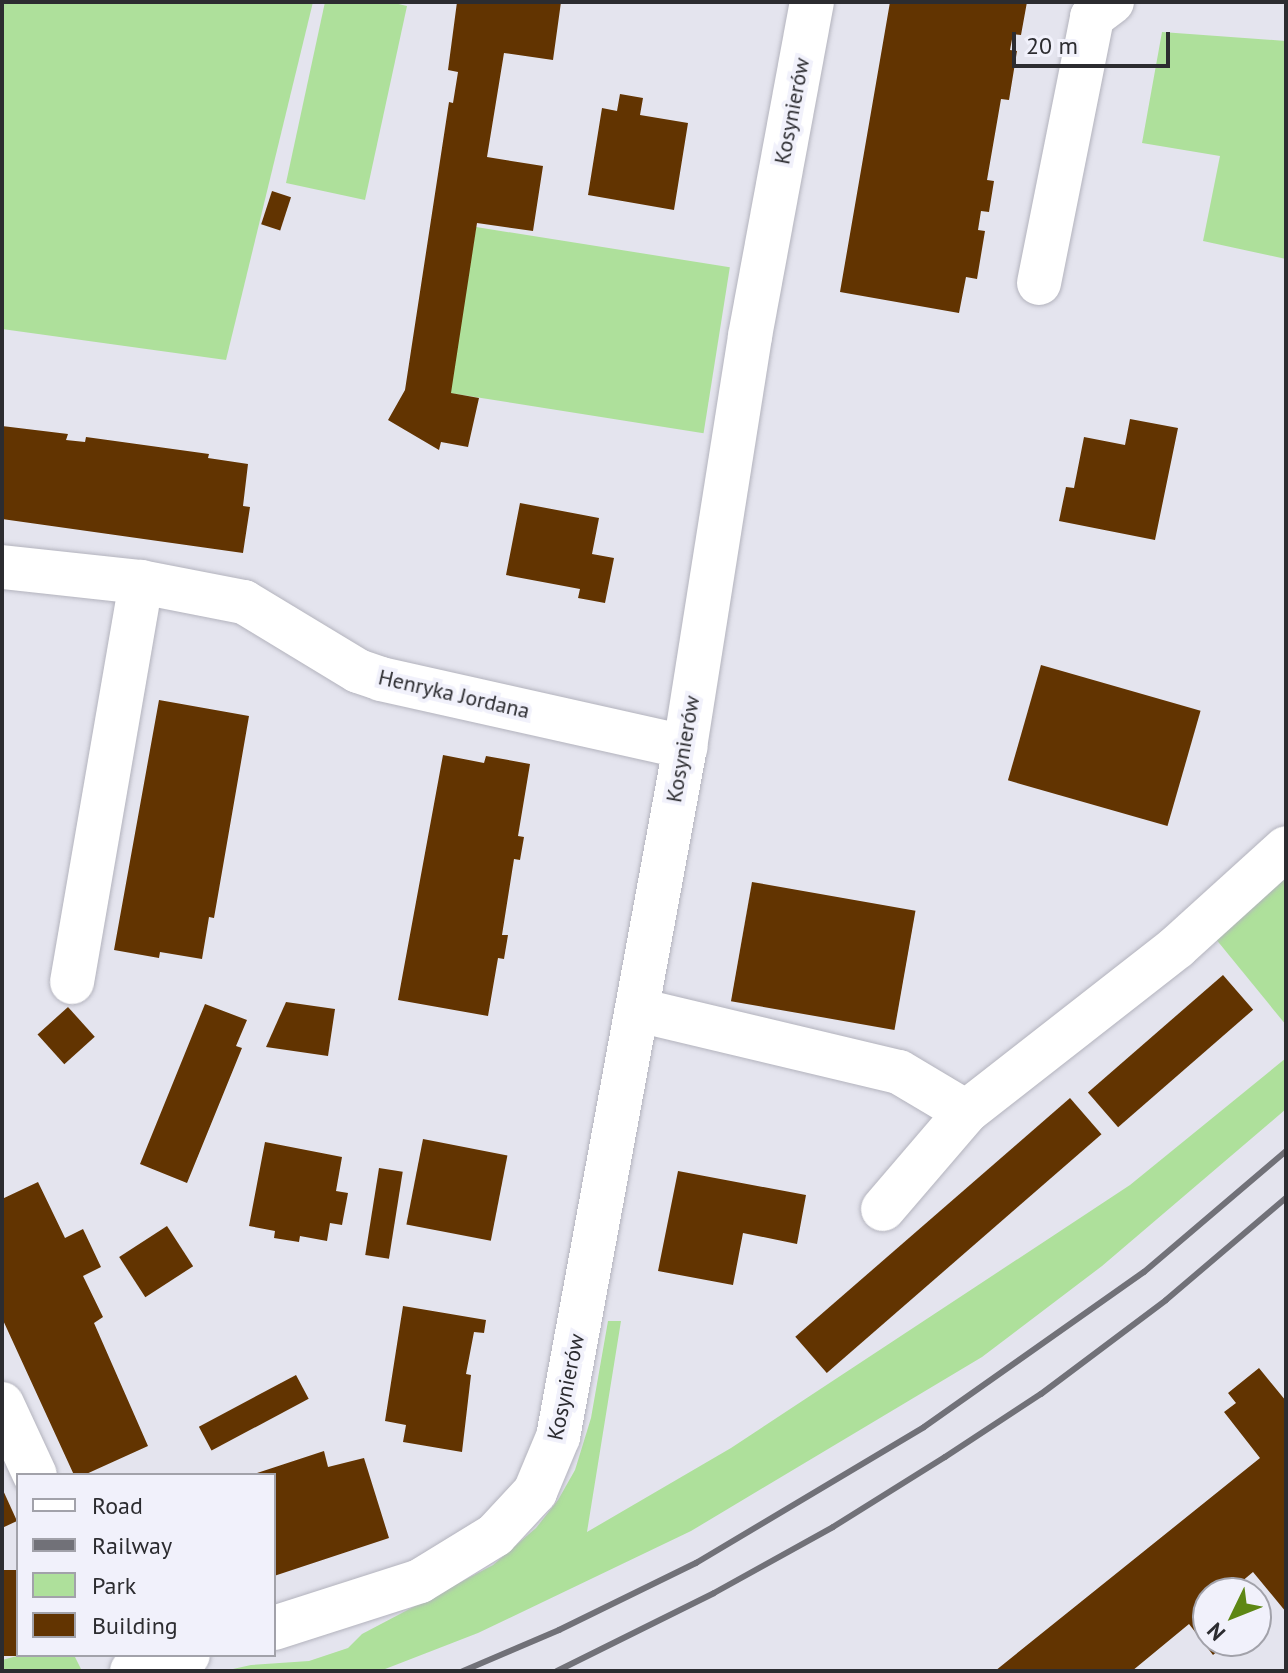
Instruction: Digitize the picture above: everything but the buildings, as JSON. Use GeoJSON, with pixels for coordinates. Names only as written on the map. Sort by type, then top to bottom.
{"type":"FeatureCollection","features":[{"type":"Feature","properties":{"kind":"street","name":"Kosynierów"},"geometry":{"type":"LineString","coordinates":[[276,1627],[420,1581],[495,1535],[535,1492],[558,1437],[685,747],[750,336],[812,2]]}},
{"type":"Feature","properties":{"kind":"street"},"geometry":{"type":"LineString","coordinates":[[1039,283],[1092,17],[1112,2]]}},
{"type":"Feature","properties":{"kind":"street","name":"Henryka Jordana"},"geometry":{"type":"LineString","coordinates":[[2,567],[141,582],[244,602],[358,671],[381,679],[685,747]]}},
{"type":"Feature","properties":{"kind":"street"},"geometry":{"type":"LineString","coordinates":[[72,982],[141,582]]}},
{"type":"Feature","properties":{"kind":"street"},"geometry":{"type":"LineString","coordinates":[[883,1209],[966,1112],[1177,947],[1286,848]]}},
{"type":"Feature","properties":{"kind":"street"},"geometry":{"type":"LineString","coordinates":[[638,1010],[899,1072],[966,1112]]}},
{"type":"Feature","properties":{"kind":"street"},"geometry":{"type":"LineString","coordinates":[[2,1404],[34,1473]]}},
{"type":"Feature","properties":{"kind":"street"},"geometry":{"type":"LineString","coordinates":[[129,1671],[181,1657]]}},
{"type":"Feature","properties":{"kind":"green space"},"geometry":{"type":"Polygon","coordinates":[[[4,2],[313,2],[226,360],[2,329],[4,2]]]}},
{"type":"Feature","properties":{"kind":"green space"},"geometry":{"type":"Polygon","coordinates":[[[325,2],[390,2],[407,6],[365,200],[286,183],[325,2]]]}},
{"type":"Feature","properties":{"kind":"green space"},"geometry":{"type":"Polygon","coordinates":[[[1162,32],[1286,41],[1286,259],[1203,241],[1220,156],[1142,143],[1162,32]]]}},
{"type":"Feature","properties":{"kind":"green space"},"geometry":{"type":"Polygon","coordinates":[[[476,227],[730,267],[704,433],[450,393],[476,227]]]}},
{"type":"Feature","properties":{"kind":"green space"},"geometry":{"type":"Polygon","coordinates":[[[1286,878],[1286,1025],[1215,938],[1286,878]]]}},
{"type":"Feature","properties":{"kind":"green space"},"geometry":{"type":"Polygon","coordinates":[[[1286,1058],[1286,1109],[1102,1266],[982,1357],[691,1531],[478,1633],[380,1671],[224,1671],[251,1665],[309,1661],[348,1648],[362,1634],[493,1565],[536,1528],[558,1500],[575,1470],[591,1418],[608,1321],[621,1321],[587,1532],[731,1448],[1130,1185],[1286,1058]]]}},
{"type":"Feature","properties":{"kind":"green space"},"geometry":{"type":"Polygon","coordinates":[[[16,1656],[75,1657],[82,1671],[2,1671],[2,1660],[16,1656]]]}},
{"type":"Feature","properties":{"kind":"railway"},"geometry":{"type":"LineString","coordinates":[[463,1671],[559,1630],[696,1563],[924,1427],[1144,1272],[1286,1151]]}},
{"type":"Feature","properties":{"kind":"railway"},"geometry":{"type":"LineString","coordinates":[[557,1671],[714,1593],[833,1527],[945,1457],[1041,1394],[1166,1300],[1286,1198]]}}]}
